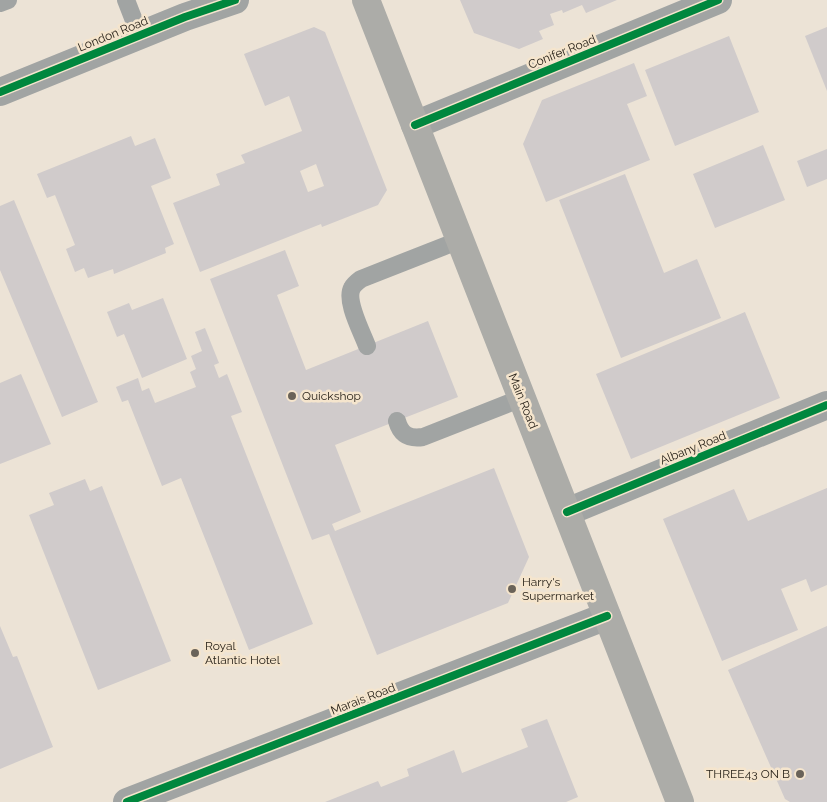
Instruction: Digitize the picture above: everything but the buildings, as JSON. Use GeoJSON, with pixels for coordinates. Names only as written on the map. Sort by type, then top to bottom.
{"type":"FeatureCollection","features":[{"type":"Feature","properties":{"kind":"main road","name":"Main Road"},"geometry":{"type":"LineString","coordinates":[[366,0],[680,802]]}},
{"type":"Feature","properties":{"kind":"street","name":"London Road"},"geometry":{"type":"LineString","coordinates":[[0,92],[185,17],[235,0]]}},
{"type":"Feature","properties":{"kind":"street","name":"Conifer Road"},"geometry":{"type":"LineString","coordinates":[[415,125],[718,0]]}},
{"type":"Feature","properties":{"kind":"street","name":"Albany Road"},"geometry":{"type":"LineString","coordinates":[[567,512],[827,405]]}},
{"type":"Feature","properties":{"kind":"street","name":"Marais Road"},"geometry":{"type":"LineString","coordinates":[[127,802],[607,616]]}},
{"type":"Feature","properties":{"kind":"lane"},"geometry":{"type":"LineString","coordinates":[[0,3],[8,0]]}},
{"type":"Feature","properties":{"kind":"lane"},"geometry":{"type":"LineString","coordinates":[[126,0],[140,36]]}},
{"type":"Feature","properties":{"kind":"lane"},"geometry":{"type":"LineString","coordinates":[[367,346],[351,303],[350,294],[353,285],[361,279],[460,240]]}},
{"type":"Feature","properties":{"kind":"lane"},"geometry":{"type":"LineString","coordinates":[[397,421],[405,435],[413,438],[423,437],[522,398]]}},
{"type":"Feature","properties":{"kind":"cycle path"},"geometry":{"type":"LineString","coordinates":[[0,92],[185,17],[235,0]]}},
{"type":"Feature","properties":{"kind":"cycle path"},"geometry":{"type":"LineString","coordinates":[[415,125],[718,0]]}},
{"type":"Feature","properties":{"kind":"cycle path"},"geometry":{"type":"LineString","coordinates":[[567,512],[827,405]]}},
{"type":"Feature","properties":{"kind":"cycle path"},"geometry":{"type":"LineString","coordinates":[[127,802],[607,616]]}},
{"type":"Feature","properties":{"kind":"place","name":"Quickshop"},"geometry":{"type":"Point","coordinates":[292,396]}},
{"type":"Feature","properties":{"kind":"place","name":"Harry's Supermarket"},"geometry":{"type":"Point","coordinates":[512,589]}},
{"type":"Feature","properties":{"kind":"place","name":"Royal Atlantic Hotel"},"geometry":{"type":"Point","coordinates":[195,653]}},
{"type":"Feature","properties":{"kind":"place","name":"THREE43 ON B"},"geometry":{"type":"Point","coordinates":[800,774]}}]}
